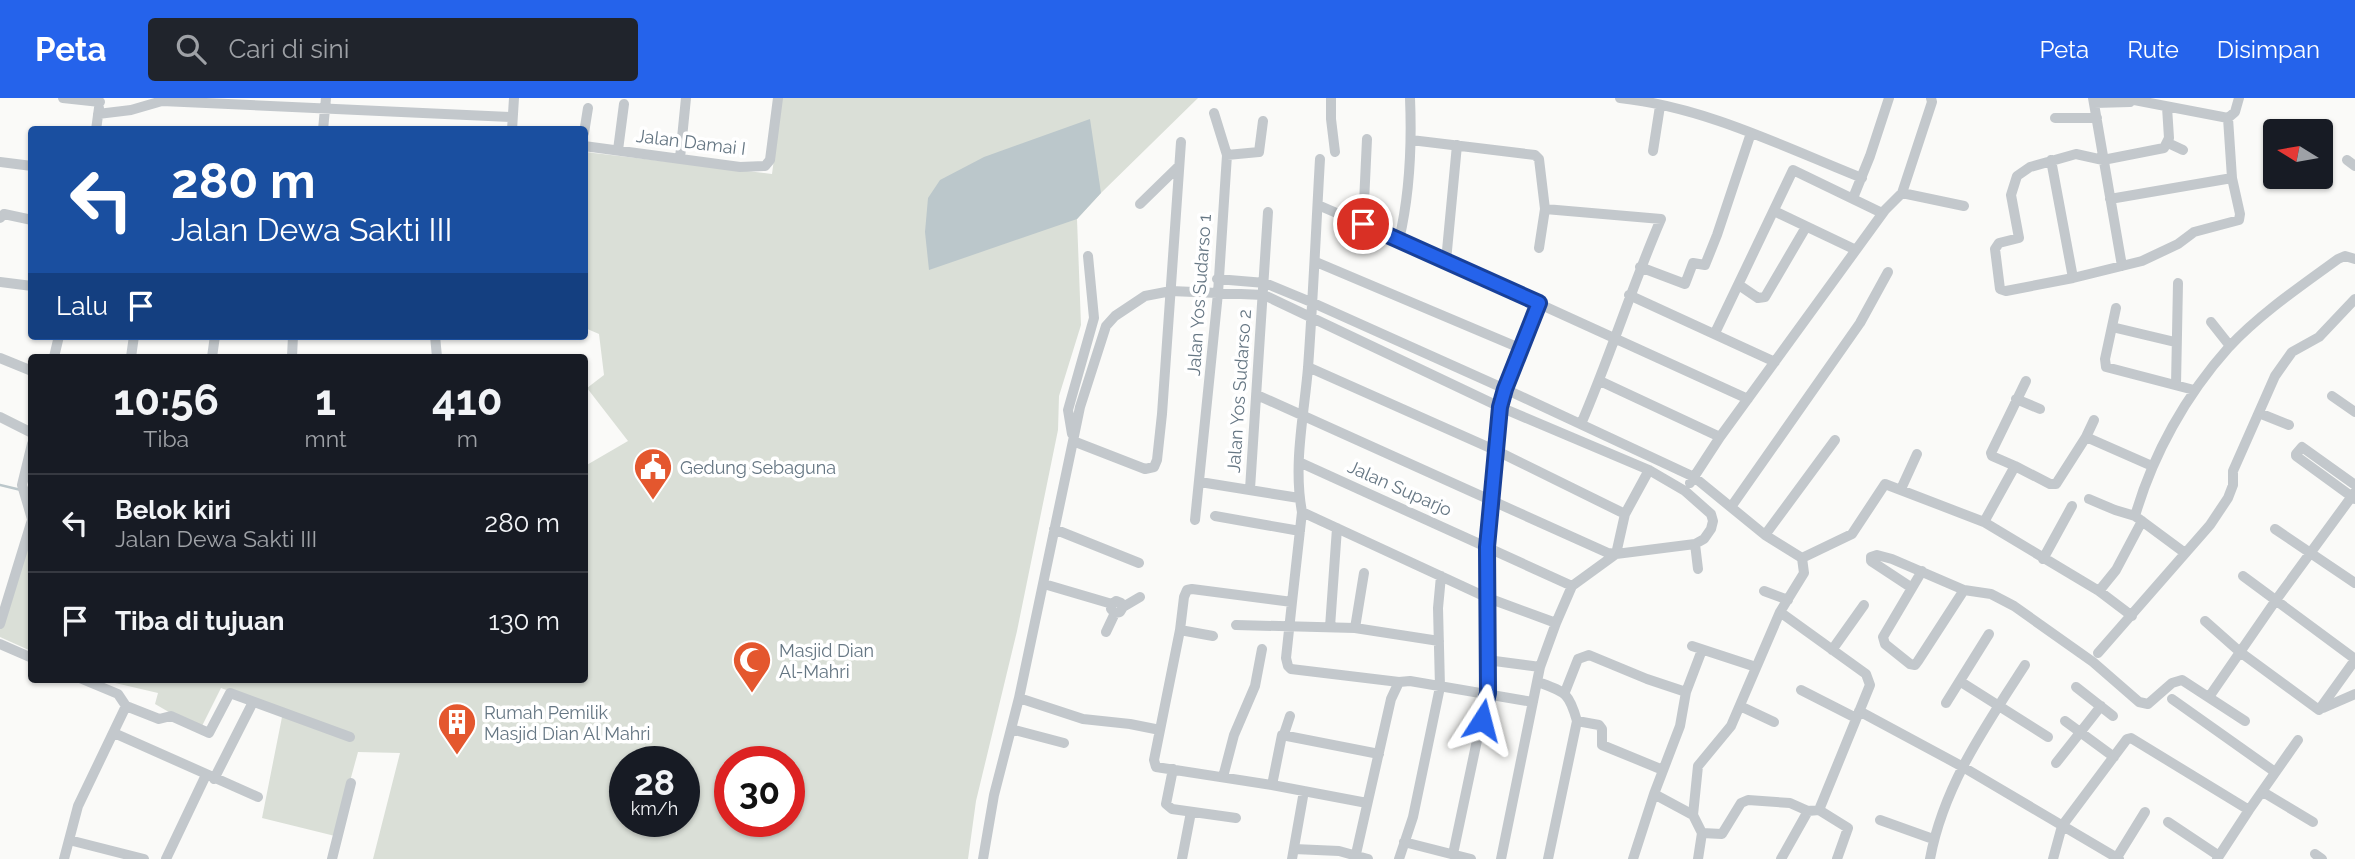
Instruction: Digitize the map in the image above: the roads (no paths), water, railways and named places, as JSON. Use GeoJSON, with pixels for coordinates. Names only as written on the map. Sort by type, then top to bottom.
{"type":"FeatureCollection","features":[{"type":"Feature","properties":{"kind":"street"},"geometry":{"type":"LineString","coordinates":[[63,98],[131,110],[162,101],[236,101],[326,103],[512,117]]}},
{"type":"Feature","properties":{"kind":"street"},"geometry":{"type":"LineString","coordinates":[[512,126],[514,98]]}},
{"type":"Feature","properties":{"kind":"street"},"geometry":{"type":"LineString","coordinates":[[680,158],[686,98]]}},
{"type":"Feature","properties":{"kind":"street","name":"Jalan Damai I"},"geometry":{"type":"LineString","coordinates":[[588,146],[740,167],[765,166],[770,160],[778,98]]}},
{"type":"Feature","properties":{"kind":"street"},"geometry":{"type":"LineString","coordinates":[[1331,98],[1335,152]]}},
{"type":"Feature","properties":{"kind":"street"},"geometry":{"type":"LineString","coordinates":[[1399,240],[1407,196],[1411,139],[1410,98]]}},
{"type":"Feature","properties":{"kind":"street"},"geometry":{"type":"LineString","coordinates":[[1620,98],[1680,108],[1751,133],[1862,178]]}},
{"type":"Feature","properties":{"kind":"street"},"geometry":{"type":"LineString","coordinates":[[1853,198],[1889,98]]}},
{"type":"Feature","properties":{"kind":"street"},"geometry":{"type":"LineString","coordinates":[[1685,491],[1720,437],[1882,213],[1902,193],[1932,102],[1931,98]]}},
{"type":"Feature","properties":{"kind":"street"},"geometry":{"type":"LineString","coordinates":[[2228,118],[2235,112],[2239,98]]}},
{"type":"Feature","properties":{"kind":"street"},"geometry":{"type":"LineString","coordinates":[[2122,266],[2094,100],[2129,100],[2228,118]]}},
{"type":"Feature","properties":{"kind":"street"},"geometry":{"type":"LineString","coordinates":[[323,126],[326,103]]}},
{"type":"Feature","properties":{"kind":"street"},"geometry":{"type":"LineString","coordinates":[[618,150],[624,104]]}},
{"type":"Feature","properties":{"kind":"street"},"geometry":{"type":"LineString","coordinates":[[96,126],[99,105]]}},
{"type":"Feature","properties":{"kind":"street"},"geometry":{"type":"LineString","coordinates":[[1653,151],[1660,106]]}},
{"type":"Feature","properties":{"kind":"street"},"geometry":{"type":"LineString","coordinates":[[2167,107],[2169,138],[2164,148],[2103,160],[2076,154],[2030,167],[2017,176],[2011,195],[2019,238],[1999,243],[1995,249],[2000,289],[2006,291],[2122,266],[2158,255],[2194,232],[2239,220],[2232,178],[2228,118]]}},
{"type":"Feature","properties":{"kind":"street"},"geometry":{"type":"LineString","coordinates":[[585,126],[588,108]]}},
{"type":"Feature","properties":{"kind":"street","name":"Jalan Yos Sudarso 1"},"geometry":{"type":"LineString","coordinates":[[1195,520],[1218,293],[1227,155],[1214,113]]}},
{"type":"Feature","properties":{"kind":"street"},"geometry":{"type":"LineString","coordinates":[[2056,118],[2097,118]]}},
{"type":"Feature","properties":{"kind":"street"},"geometry":{"type":"LineString","coordinates":[[1227,155],[1259,152],[1264,121]]}},
{"type":"Feature","properties":{"kind":"street"},"geometry":{"type":"LineString","coordinates":[[1640,267],[1685,284],[1693,263],[1705,265],[1751,133]]}},
{"type":"Feature","properties":{"kind":"street"},"geometry":{"type":"LineString","coordinates":[[1363,224],[1367,139]]}},
{"type":"Feature","properties":{"kind":"street"},"geometry":{"type":"LineString","coordinates":[[1411,139],[1535,155],[1539,159],[1545,209],[1539,248]]}},
{"type":"Feature","properties":{"kind":"street"},"geometry":{"type":"LineString","coordinates":[[1073,441],[1146,469],[1154,467],[1157,460],[1181,142]]}},
{"type":"Feature","properties":{"kind":"street"},"geometry":{"type":"LineString","coordinates":[[2168,143],[2183,150]]}},
{"type":"Feature","properties":{"kind":"street"},"geometry":{"type":"LineString","coordinates":[[1446,261],[1457,145]]}},
{"type":"Feature","properties":{"kind":"street"},"geometry":{"type":"LineString","coordinates":[[1320,159],[1316,262],[1299,461],[1299,498],[1302,512],[1286,662],[1291,669],[1410,681],[1533,702]]}},
{"type":"Feature","properties":{"kind":"street"},"geometry":{"type":"LineString","coordinates":[[2051,160],[2073,278]]}},
{"type":"Feature","properties":{"kind":"street"},"geometry":{"type":"LineString","coordinates":[[0,162],[28,166]]}},
{"type":"Feature","properties":{"kind":"street"},"geometry":{"type":"LineString","coordinates":[[1140,204],[1179,166]]}},
{"type":"Feature","properties":{"kind":"street"},"geometry":{"type":"LineString","coordinates":[[1715,333],[1793,170],[1882,213]]}},
{"type":"Feature","properties":{"kind":"street"},"geometry":{"type":"LineString","coordinates":[[2110,199],[2232,178]]}},
{"type":"Feature","properties":{"kind":"street"},"geometry":{"type":"LineString","coordinates":[[1902,193],[1964,206]]}},
{"type":"Feature","properties":{"kind":"street"},"geometry":{"type":"LineString","coordinates":[[1318,205],[1748,399]]}},
{"type":"Feature","properties":{"kind":"street"},"geometry":{"type":"LineString","coordinates":[[1545,209],[1661,219],[1629,295],[1600,381],[1581,424]]}},
{"type":"Feature","properties":{"kind":"street"},"geometry":{"type":"LineString","coordinates":[[1774,211],[1856,250]]}},
{"type":"Feature","properties":{"kind":"street","name":"Jalan Yos Sudarso 2"},"geometry":{"type":"LineString","coordinates":[[1250,489],[1268,212]]}},
{"type":"Feature","properties":{"kind":"street"},"geometry":{"type":"LineString","coordinates":[[0,218],[4,215],[28,219]]}},
{"type":"Feature","properties":{"kind":"street"},"geometry":{"type":"LineString","coordinates":[[1739,285],[1758,298],[1765,297],[1806,227]]}},
{"type":"Feature","properties":{"kind":"street"},"geometry":{"type":"LineString","coordinates":[[1073,441],[1068,410],[1094,318],[1088,256]]}},
{"type":"Feature","properties":{"kind":"street"},"geometry":{"type":"LineString","coordinates":[[2099,591],[2116,570],[2139,518],[2152,466],[2194,390],[2230,346],[2276,305],[2339,259],[2355,259]]}},
{"type":"Feature","properties":{"kind":"street"},"geometry":{"type":"LineString","coordinates":[[1316,262],[1522,349]]}},
{"type":"Feature","properties":{"kind":"street"},"geometry":{"type":"LineString","coordinates":[[1731,507],[1860,323],[1888,272]]}},
{"type":"Feature","properties":{"kind":"street"},"geometry":{"type":"LineString","coordinates":[[1217,279],[1311,302],[1694,477],[1765,535],[1802,558]]}},
{"type":"Feature","properties":{"kind":"street"},"geometry":{"type":"LineString","coordinates":[[0,282],[28,286]]}},
{"type":"Feature","properties":{"kind":"street"},"geometry":{"type":"LineString","coordinates":[[2176,385],[2178,283]]}},
{"type":"Feature","properties":{"kind":"street"},"geometry":{"type":"LineString","coordinates":[[983,859],[993,799],[1019,698],[1080,407],[1106,326],[1115,316],[1145,296],[1171,291],[1218,293],[1264,289],[1310,318],[1500,407],[1649,470],[1685,491],[1712,514],[1713,521],[1704,539],[1695,544],[1608,553],[1257,396]]}},
{"type":"Feature","properties":{"kind":"street"},"geometry":{"type":"LineString","coordinates":[[1629,295],[1775,362]]}},
{"type":"Feature","properties":{"kind":"street"},"geometry":{"type":"LineString","coordinates":[[2098,653],[2210,525],[2228,498],[2233,485],[2233,471],[2275,376],[2292,352],[2319,337],[2355,299]]}},
{"type":"Feature","properties":{"kind":"street"},"geometry":{"type":"LineString","coordinates":[[1453,854],[1488,693],[1487,547],[1500,407],[1539,303]]}},
{"type":"Feature","properties":{"kind":"street"},"geometry":{"type":"LineString","coordinates":[[2116,307],[2105,359],[2106,367],[2194,390]]}},
{"type":"Feature","properties":{"kind":"street"},"geometry":{"type":"LineString","coordinates":[[2211,322],[2230,346]]}},
{"type":"Feature","properties":{"kind":"street"},"geometry":{"type":"LineString","coordinates":[[2112,327],[2175,342]]}},
{"type":"Feature","properties":{"kind":"street"},"geometry":{"type":"LineString","coordinates":[[0,358],[28,369]]}},
{"type":"Feature","properties":{"kind":"street"},"geometry":{"type":"LineString","coordinates":[[1308,367],[1497,451],[1625,514]]}},
{"type":"Feature","properties":{"kind":"street"},"geometry":{"type":"LineString","coordinates":[[2026,380],[1991,453],[1992,456],[2050,484],[2056,484],[2094,420]]}},
{"type":"Feature","properties":{"kind":"street"},"geometry":{"type":"LineString","coordinates":[[1600,381],[1720,437]]}},
{"type":"Feature","properties":{"kind":"street"},"geometry":{"type":"LineString","coordinates":[[2333,395],[2355,412]]}},
{"type":"Feature","properties":{"kind":"street"},"geometry":{"type":"LineString","coordinates":[[2016,399],[2040,409]]}},
{"type":"Feature","properties":{"kind":"street"},"geometry":{"type":"LineString","coordinates":[[2259,413],[2289,425]]}},
{"type":"Feature","properties":{"kind":"street"},"geometry":{"type":"LineString","coordinates":[[0,417],[28,431]]}},
{"type":"Feature","properties":{"kind":"street"},"geometry":{"type":"LineString","coordinates":[[2086,437],[2152,466]]}},
{"type":"Feature","properties":{"kind":"street"},"geometry":{"type":"LineString","coordinates":[[1765,535],[1835,440]]}},
{"type":"Feature","properties":{"kind":"street"},"geometry":{"type":"LineString","coordinates":[[2302,447],[2354,493],[2296,454],[2302,447]]}},
{"type":"Feature","properties":{"kind":"street"},"geometry":{"type":"LineString","coordinates":[[1901,489],[1917,454]]}},
{"type":"Feature","properties":{"kind":"street","name":"Jalan Suparjo"},"geometry":{"type":"LineString","coordinates":[[1299,461],[1572,586]]}},
{"type":"Feature","properties":{"kind":"street"},"geometry":{"type":"LineString","coordinates":[[28,465],[23,491],[28,507]]}},
{"type":"Feature","properties":{"kind":"street"},"geometry":{"type":"LineString","coordinates":[[1984,522],[2015,466]]}},
{"type":"Feature","properties":{"kind":"street"},"geometry":{"type":"LineString","coordinates":[[1501,859],[1540,667],[1556,623],[1572,586],[1616,554],[1625,514],[1649,470]]}},
{"type":"Feature","properties":{"kind":"street"},"geometry":{"type":"LineString","coordinates":[[1200,482],[1299,498]]}},
{"type":"Feature","properties":{"kind":"street"},"geometry":{"type":"LineString","coordinates":[[1802,558],[1852,534],[1885,484],[1984,522],[2099,591],[2132,616]]}},
{"type":"Feature","properties":{"kind":"street"},"geometry":{"type":"LineString","coordinates":[[2209,697],[2354,493]]}},
{"type":"Feature","properties":{"kind":"street"},"geometry":{"type":"LineString","coordinates":[[2089,499],[2139,518],[2185,553]]}},
{"type":"Feature","properties":{"kind":"street"},"geometry":{"type":"LineString","coordinates":[[2043,559],[2072,506]]}},
{"type":"Feature","properties":{"kind":"street"},"geometry":{"type":"LineString","coordinates":[[1302,512],[1488,598],[1556,623]]}},
{"type":"Feature","properties":{"kind":"street"},"geometry":{"type":"LineString","coordinates":[[1215,516],[1300,531]]}},
{"type":"Feature","properties":{"kind":"street"},"geometry":{"type":"LineString","coordinates":[[1330,627],[1337,528]]}},
{"type":"Feature","properties":{"kind":"street"},"geometry":{"type":"LineString","coordinates":[[1054,529],[1139,563]]}},
{"type":"Feature","properties":{"kind":"street"},"geometry":{"type":"LineString","coordinates":[[2275,529],[2355,583]]}},
{"type":"Feature","properties":{"kind":"street"},"geometry":{"type":"LineString","coordinates":[[1,616],[28,532]]}},
{"type":"Feature","properties":{"kind":"street"},"geometry":{"type":"LineString","coordinates":[[1695,544],[1698,569]]}},
{"type":"Feature","properties":{"kind":"street"},"geometry":{"type":"LineString","coordinates":[[1912,588],[1871,561],[1871,557],[1884,557],[1964,590],[1991,594],[2093,662],[2139,702],[2148,704],[2177,680],[2182,680],[2245,721]]}},
{"type":"Feature","properties":{"kind":"street"},"geometry":{"type":"LineString","coordinates":[[1698,859],[1702,833],[1693,815],[1698,766],[1731,726],[1780,612],[1804,573],[1802,558]]}},
{"type":"Feature","properties":{"kind":"street"},"geometry":{"type":"LineString","coordinates":[[1922,571],[1883,637],[1885,644],[1910,664],[1915,665],[1964,590]]}},
{"type":"Feature","properties":{"kind":"street"},"geometry":{"type":"LineString","coordinates":[[1355,628],[1364,573]]}},
{"type":"Feature","properties":{"kind":"street"},"geometry":{"type":"LineString","coordinates":[[1399,859],[1413,817],[1440,687],[1438,608],[1441,576]]}},
{"type":"Feature","properties":{"kind":"street"},"geometry":{"type":"LineString","coordinates":[[2243,576],[2355,659],[2319,710]]}},
{"type":"Feature","properties":{"kind":"street"},"geometry":{"type":"LineString","coordinates":[[1044,584],[1116,608]]}},
{"type":"Feature","properties":{"kind":"street"},"geometry":{"type":"LineString","coordinates":[[1292,602],[1187,590],[1154,765],[1367,803]]}},
{"type":"Feature","properties":{"kind":"street"},"geometry":{"type":"LineString","coordinates":[[1764,591],[1788,600]]}},
{"type":"Feature","properties":{"kind":"street"},"geometry":{"type":"LineString","coordinates":[[1106,632],[1116,608],[1140,597]]}},
{"type":"Feature","properties":{"kind":"street"},"geometry":{"type":"LineString","coordinates":[[1832,650],[1864,605]]}},
{"type":"Feature","properties":{"kind":"street"},"geometry":{"type":"LineString","coordinates":[[1780,612],[1866,674],[1870,680],[1858,714],[1813,811],[1781,859]]}},
{"type":"Feature","properties":{"kind":"street"},"geometry":{"type":"LineString","coordinates":[[2205,621],[2240,652],[2319,710]]}},
{"type":"Feature","properties":{"kind":"street"},"geometry":{"type":"LineString","coordinates":[[1236,625],[1355,628],[1439,641]]}},
{"type":"Feature","properties":{"kind":"street"},"geometry":{"type":"LineString","coordinates":[[1180,630],[1213,636]]}},
{"type":"Feature","properties":{"kind":"street"},"geometry":{"type":"LineString","coordinates":[[1946,703],[1989,634]]}},
{"type":"Feature","properties":{"kind":"street"},"geometry":{"type":"LineString","coordinates":[[0,644],[28,656]]}},
{"type":"Feature","properties":{"kind":"street"},"geometry":{"type":"LineString","coordinates":[[1633,859],[1662,770],[1680,726],[1697,648],[1756,667]]}},
{"type":"Feature","properties":{"kind":"street"},"geometry":{"type":"LineString","coordinates":[[1223,777],[1234,735],[1255,686],[1262,649]]}},
{"type":"Feature","properties":{"kind":"street"},"geometry":{"type":"LineString","coordinates":[[1565,692],[1578,659],[1590,655],[1686,692]]}},
{"type":"Feature","properties":{"kind":"street"},"geometry":{"type":"LineString","coordinates":[[1487,660],[1540,667]]}},
{"type":"Feature","properties":{"kind":"street"},"geometry":{"type":"LineString","coordinates":[[1930,859],[1943,807],[1998,706],[2025,665]]}},
{"type":"Feature","properties":{"kind":"street"},"geometry":{"type":"LineString","coordinates":[[1356,854],[1391,699],[1399,682]]}},
{"type":"Feature","properties":{"kind":"street"},"geometry":{"type":"LineString","coordinates":[[1538,682],[1565,692],[1572,701],[1577,721],[1548,859]]}},
{"type":"Feature","properties":{"kind":"street"},"geometry":{"type":"LineString","coordinates":[[1961,682],[2048,737]]}},
{"type":"Feature","properties":{"kind":"street"},"geometry":{"type":"LineString","coordinates":[[92,683],[118,694],[126,706],[159,719],[171,716],[209,733],[229,693],[350,737]]}},
{"type":"Feature","properties":{"kind":"street"},"geometry":{"type":"LineString","coordinates":[[2076,687],[2113,716]]}},
{"type":"Feature","properties":{"kind":"street"},"geometry":{"type":"LineString","coordinates":[[1801,690],[1858,714],[1963,767],[2117,859],[2145,813]]}},
{"type":"Feature","properties":{"kind":"street"},"geometry":{"type":"LineString","coordinates":[[2319,710],[2355,694]]}},
{"type":"Feature","properties":{"kind":"street"},"geometry":{"type":"LineString","coordinates":[[1019,698],[1083,719],[1160,730]]}},
{"type":"Feature","properties":{"kind":"street"},"geometry":{"type":"LineString","coordinates":[[2172,699],[2275,772]]}},
{"type":"Feature","properties":{"kind":"street"},"geometry":{"type":"LineString","coordinates":[[166,859],[253,702]]}},
{"type":"Feature","properties":{"kind":"street"},"geometry":{"type":"LineString","coordinates":[[64,859],[78,806],[126,706]]}},
{"type":"Feature","properties":{"kind":"street"},"geometry":{"type":"LineString","coordinates":[[1740,706],[1774,722]]}},
{"type":"Feature","properties":{"kind":"street"},"geometry":{"type":"LineString","coordinates":[[2056,763],[2101,706]]}},
{"type":"Feature","properties":{"kind":"street"},"geometry":{"type":"LineString","coordinates":[[1272,785],[1281,736],[1290,716]]}},
{"type":"Feature","properties":{"kind":"street"},"geometry":{"type":"LineString","coordinates":[[1577,721],[1599,725],[1602,729],[1602,745],[1662,770]]}},
{"type":"Feature","properties":{"kind":"street"},"geometry":{"type":"LineString","coordinates":[[2065,721],[2114,757]]}},
{"type":"Feature","properties":{"kind":"street"},"geometry":{"type":"LineString","coordinates":[[1011,729],[1064,743]]}},
{"type":"Feature","properties":{"kind":"street"},"geometry":{"type":"LineString","coordinates":[[114,733],[258,797]]}},
{"type":"Feature","properties":{"kind":"street"},"geometry":{"type":"LineString","coordinates":[[1283,734],[1379,754]]}},
{"type":"Feature","properties":{"kind":"street"},"geometry":{"type":"LineString","coordinates":[[2053,859],[2062,826],[2127,739],[2131,738],[2249,810]]}},
{"type":"Feature","properties":{"kind":"street"},"geometry":{"type":"LineString","coordinates":[[2168,822],[2218,857],[2298,740]]}},
{"type":"Feature","properties":{"kind":"street"},"geometry":{"type":"LineString","coordinates":[[1173,769],[1166,804],[1172,809],[1236,818]]}},
{"type":"Feature","properties":{"kind":"street"},"geometry":{"type":"LineString","coordinates":[[332,859],[351,783]]}},
{"type":"Feature","properties":{"kind":"street"},"geometry":{"type":"LineString","coordinates":[[1304,791],[1293,854],[1326,849],[1368,859]]}},
{"type":"Feature","properties":{"kind":"street"},"geometry":{"type":"LineString","coordinates":[[2263,792],[2313,822]]}},
{"type":"Feature","properties":{"kind":"street"},"geometry":{"type":"LineString","coordinates":[[1654,794],[1693,815]]}},
{"type":"Feature","properties":{"kind":"street"},"geometry":{"type":"LineString","coordinates":[[1702,833],[1722,834],[1741,803],[1748,800],[1790,803],[1848,828],[1837,859]]}},
{"type":"Feature","properties":{"kind":"street"},"geometry":{"type":"LineString","coordinates":[[1182,859],[1191,812]]}},
{"type":"Feature","properties":{"kind":"street"},"geometry":{"type":"LineString","coordinates":[[1880,820],[1933,839]]}},
{"type":"Feature","properties":{"kind":"street"},"geometry":{"type":"LineString","coordinates":[[69,840],[144,859]]}},
{"type":"Feature","properties":{"kind":"street"},"geometry":{"type":"LineString","coordinates":[[1404,842],[1471,859]]}},
{"type":"Feature","properties":{"kind":"waterway"},"geometry":{"type":"LineString","coordinates":[[0,485],[21,490]]}},
{"type":"Feature","properties":{"kind":"place","name":"Gedung Sebaguna"},"geometry":{"type":"Point","coordinates":[653,501]}},
{"type":"Feature","properties":{"kind":"place","name":"Masjid Dian Al-Mahri"},"geometry":{"type":"Point","coordinates":[752,694]}},
{"type":"Feature","properties":{"kind":"place","name":"Rumah Pemilik Masjid Dian Al Mahri"},"geometry":{"type":"Point","coordinates":[457,756]}}]}
